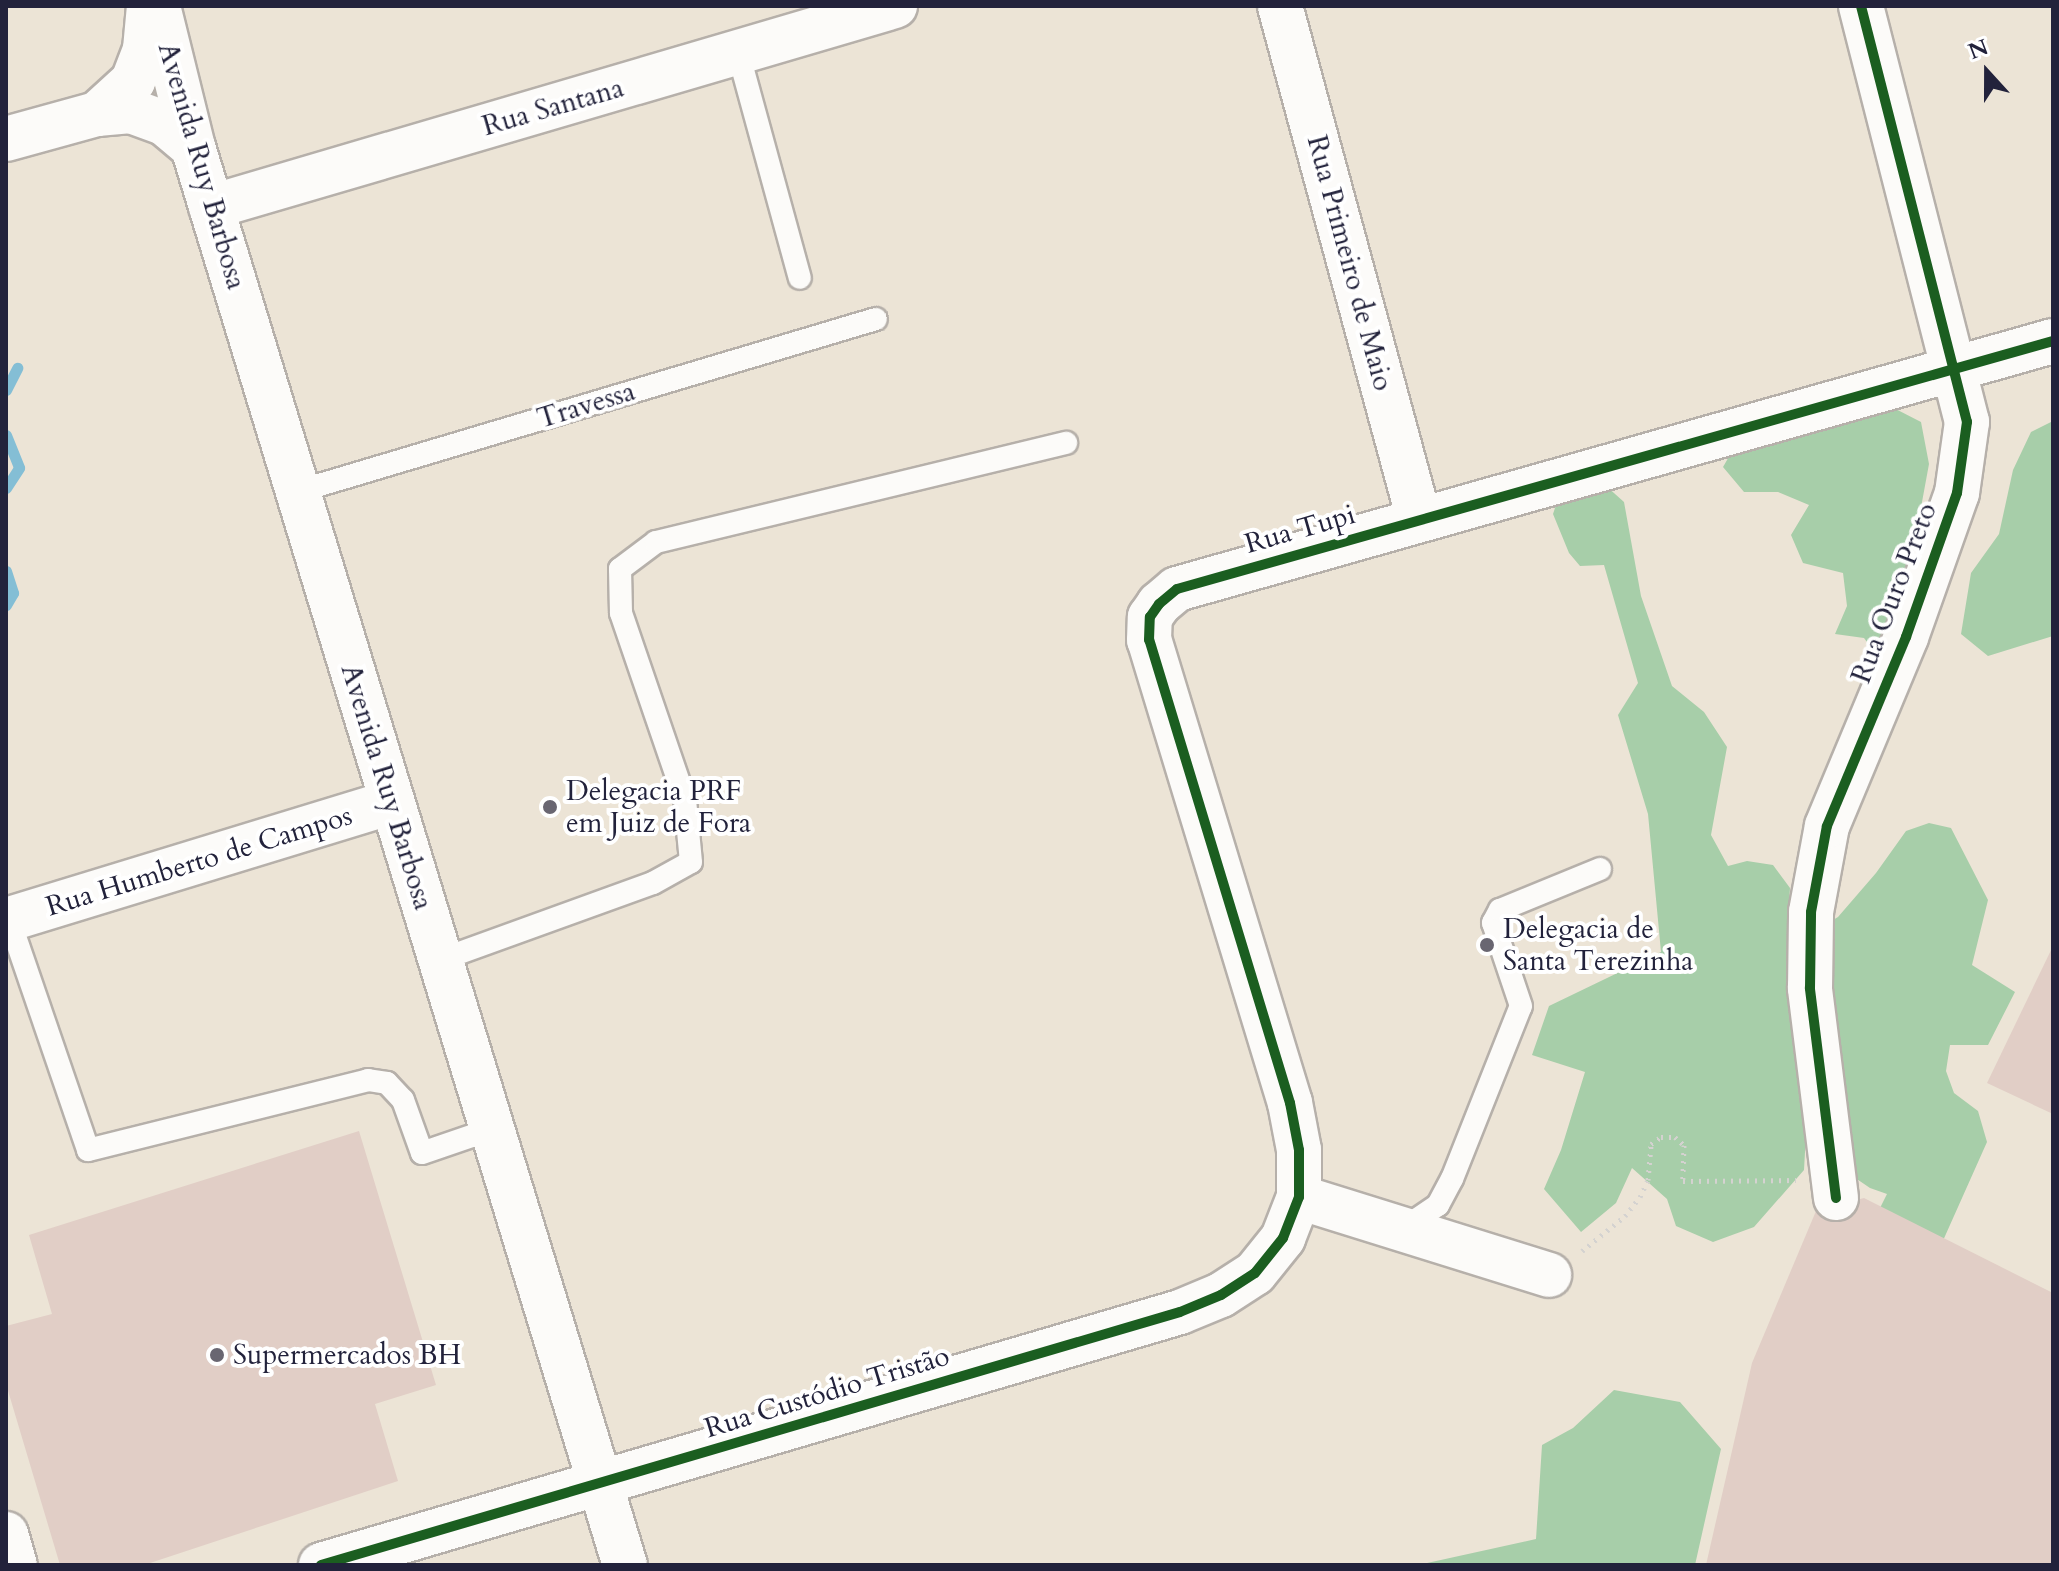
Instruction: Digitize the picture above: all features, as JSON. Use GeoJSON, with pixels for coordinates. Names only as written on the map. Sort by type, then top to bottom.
{"type":"FeatureCollection","features":[{"type":"Feature","properties":{"kind":"street"},"geometry":{"type":"LineString","coordinates":[[97,114],[133,81],[145,49],[149,6]]}},
{"type":"Feature","properties":{"kind":"street","name":"Avenida Ruy Barbosa"},"geometry":{"type":"LineString","coordinates":[[158,6],[193,147],[296,492],[625,1565]]}},
{"type":"Feature","properties":{"kind":"street","name":"Rua Santana"},"geometry":{"type":"LineString","coordinates":[[211,207],[895,6]]}},
{"type":"Feature","properties":{"kind":"street","name":"Rua Primeiro de Maio"},"geometry":{"type":"LineString","coordinates":[[1280,6],[1419,519]]}},
{"type":"Feature","properties":{"kind":"street","name":"Rua Ouro Preto"},"geometry":{"type":"LineString","coordinates":[[1835,1189],[1810,988],[1811,912],[1827,826],[1906,637],[1957,493],[1967,422],[1861,6]]}},
{"type":"Feature","properties":{"kind":"street"},"geometry":{"type":"LineString","coordinates":[[6,139],[97,114],[131,111],[164,123],[193,147]]}},
{"type":"Feature","properties":{"kind":"street","name":"Rua Tupi"},"geometry":{"type":"LineString","coordinates":[[1299,1197],[1299,1150],[1290,1103],[1149,640],[1150,617],[1159,604],[1177,589],[2053,341]]}},
{"type":"Feature","properties":{"kind":"street","name":"Rua Humberto de Campos"},"geometry":{"type":"LineString","coordinates":[[8,920],[391,802]]}},
{"type":"Feature","properties":{"kind":"street"},"geometry":{"type":"LineString","coordinates":[[1299,1197],[1549,1275]]}},
{"type":"Feature","properties":{"kind":"street","name":"Rua Custódio Tristão"},"geometry":{"type":"LineString","coordinates":[[321,1565],[1180,1312],[1221,1295],[1255,1273],[1283,1238],[1299,1197]]}},
{"type":"Feature","properties":{"kind":"street"},"geometry":{"type":"LineString","coordinates":[[6,1534],[15,1565]]}},
{"type":"Feature","properties":{"kind":"lane"},"geometry":{"type":"LineString","coordinates":[[738,52],[800,278]]}},
{"type":"Feature","properties":{"kind":"lane","name":"Travessa"},"geometry":{"type":"LineString","coordinates":[[296,492],[876,319]]}},
{"type":"Feature","properties":{"kind":"lane"},"geometry":{"type":"LineString","coordinates":[[440,960],[653,883],[691,862],[685,800],[621,613],[620,569],[656,542],[1066,443]]}},
{"type":"Feature","properties":{"kind":"lane"},"geometry":{"type":"LineString","coordinates":[[1404,1228],[1438,1205],[1452,1179],[1521,1006],[1493,923],[1500,910],[1600,869]]}},
{"type":"Feature","properties":{"kind":"lane"},"geometry":{"type":"LineString","coordinates":[[8,920],[88,1150],[368,1080],[387,1083],[403,1100],[422,1153],[492,1129]]}},
{"type":"Feature","properties":{"kind":"path"},"geometry":{"type":"LineString","coordinates":[[1549,1275],[1625,1216],[1648,1180],[1651,1144],[1661,1137],[1675,1137],[1684,1145],[1683,1181],[1835,1189]]}},
{"type":"Feature","properties":{"kind":"green space"},"geometry":{"type":"Polygon","coordinates":[[[1882,402],[1921,422],[1929,464],[1913,551],[1882,662],[1864,638],[1835,634],[1847,606],[1843,573],[1803,563],[1791,535],[1809,505],[1778,492],[1744,492],[1723,467],[1738,441],[1882,402]]]}},
{"type":"Feature","properties":{"kind":"green space"},"geometry":{"type":"Polygon","coordinates":[[[2053,421],[2053,636],[1988,656],[1961,634],[1971,573],[1999,534],[2013,470],[2031,432],[2053,421]]]}},
{"type":"Feature","properties":{"kind":"green space"},"geometry":{"type":"Polygon","coordinates":[[[1605,485],[1624,502],[1641,596],[1672,686],[1704,712],[1727,747],[1711,835],[1728,866],[1747,861],[1773,865],[1790,888],[1787,931],[1808,1098],[1804,1170],[1754,1227],[1713,1242],[1676,1226],[1667,1199],[1632,1168],[1616,1203],[1581,1232],[1544,1189],[1561,1150],[1585,1072],[1532,1055],[1549,1006],[1661,952],[1648,814],[1618,715],[1638,683],[1604,565],[1580,566],[1569,553],[1553,514],[1558,499],[1605,485]]]}},
{"type":"Feature","properties":{"kind":"green space"},"geometry":{"type":"Polygon","coordinates":[[[1929,823],[1951,828],[1988,900],[1972,965],[2015,992],[1988,1045],[1950,1045],[1946,1071],[1954,1093],[1978,1111],[1987,1142],[1929,1272],[1867,1234],[1887,1194],[1870,1188],[1845,1171],[1823,926],[1838,917],[1876,873],[1906,831],[1929,823]]]}},
{"type":"Feature","properties":{"kind":"green space"},"geometry":{"type":"Polygon","coordinates":[[[1614,1390],[1680,1402],[1721,1449],[1695,1565],[1418,1565],[1536,1539],[1542,1445],[1573,1428],[1614,1390]]]}},
{"type":"Feature","properties":{"kind":"building"},"geometry":{"type":"Polygon","coordinates":[[[2053,946],[2053,1114],[1987,1083],[2053,946]]]}},
{"type":"Feature","properties":{"kind":"building","name":"Supermercados BH"},"geometry":{"type":"Polygon","coordinates":[[[359,1131],[436,1385],[375,1404],[398,1481],[144,1565],[60,1565],[6,1384],[6,1326],[52,1314],[29,1235],[359,1131]]]}},
{"type":"Feature","properties":{"kind":"building"},"geometry":{"type":"Polygon","coordinates":[[[1864,1198],[2053,1293],[2053,1565],[1706,1565],[1752,1363],[1816,1211],[1864,1198]]]}},
{"type":"Feature","properties":{"kind":"waterway"},"geometry":{"type":"LineString","coordinates":[[6,390],[17,368]]}},
{"type":"Feature","properties":{"kind":"waterway"},"geometry":{"type":"LineString","coordinates":[[6,435],[19,468],[6,488]]}},
{"type":"Feature","properties":{"kind":"waterway"},"geometry":{"type":"LineString","coordinates":[[6,571],[13,593],[6,605]]}},
{"type":"Feature","properties":{"kind":"cycle path"},"geometry":{"type":"LineString","coordinates":[[1836,1198],[1810,988],[1811,912],[1827,826],[1906,637],[1957,493],[1967,422],[1861,6]]}},
{"type":"Feature","properties":{"kind":"cycle path"},"geometry":{"type":"LineString","coordinates":[[321,1565],[1180,1312],[1221,1295],[1255,1273],[1283,1238],[1299,1197],[1299,1150],[1290,1103],[1149,640],[1150,617],[1159,604],[1177,589],[2053,341]]}},
{"type":"Feature","properties":{"kind":"place","name":"Delegacia PRF em Juiz de Fora"},"geometry":{"type":"Point","coordinates":[550,807]}},
{"type":"Feature","properties":{"kind":"place","name":"Delegacia de Santa Terezinha"},"geometry":{"type":"Point","coordinates":[1487,945]}},
{"type":"Feature","properties":{"kind":"place","name":"Supermercados BH"},"geometry":{"type":"Point","coordinates":[217,1355]}}]}
